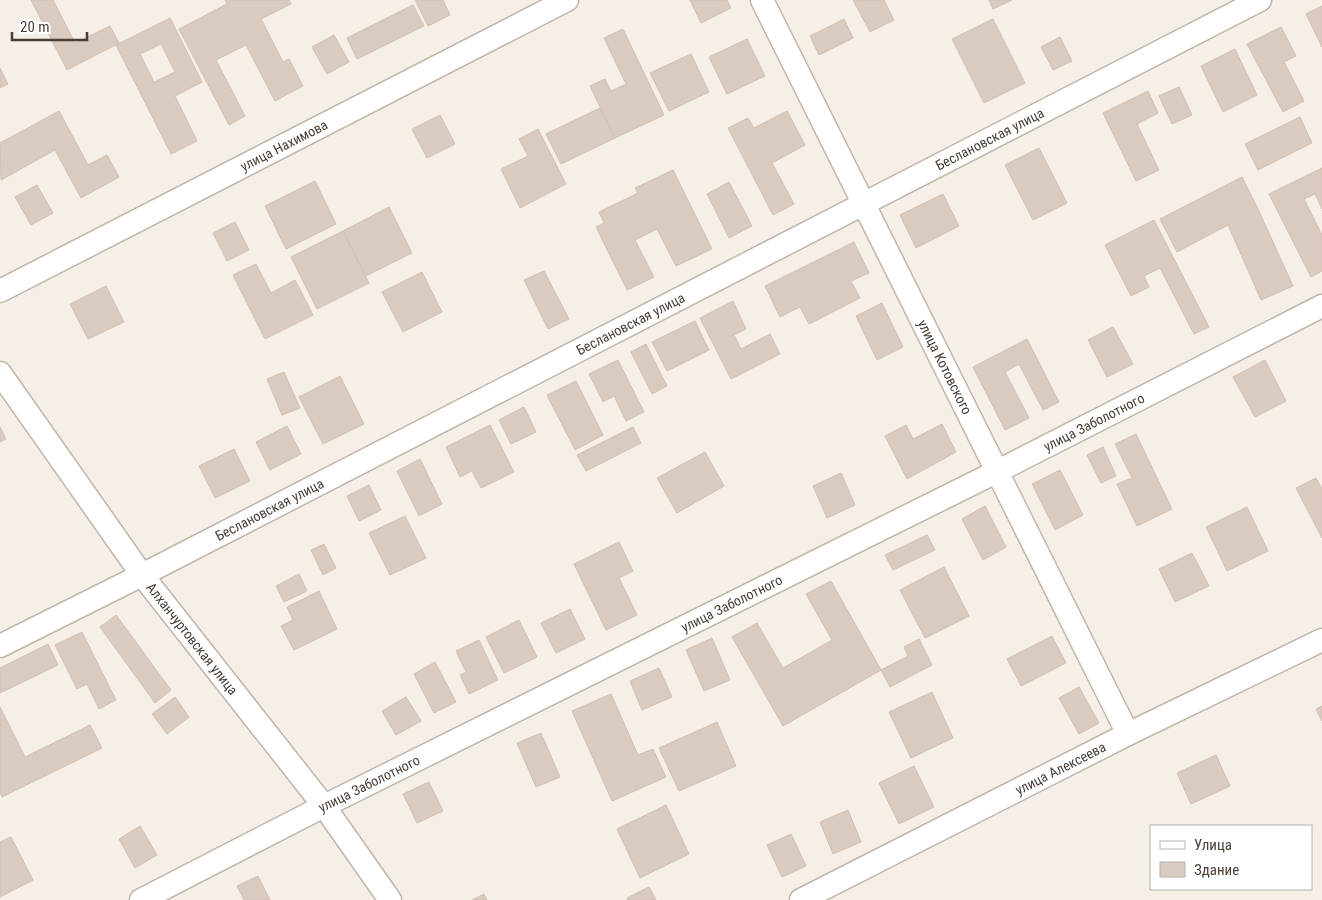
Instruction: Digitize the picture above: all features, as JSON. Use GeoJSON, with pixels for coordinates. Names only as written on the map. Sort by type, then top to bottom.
{"type":"FeatureCollection","features":[{"type":"Feature","properties":{"kind":"street","name":"улица Нахимова"},"geometry":{"type":"LineString","coordinates":[[0,291],[567,0]]}},
{"type":"Feature","properties":{"kind":"street","name":"улица Котовского"},"geometry":{"type":"LineString","coordinates":[[762,0],[862,204],[998,471],[1128,734]]}},
{"type":"Feature","properties":{"kind":"street","name":"Беслановская улица"},"geometry":{"type":"LineString","coordinates":[[0,646],[142,575],[1260,0]]}},
{"type":"Feature","properties":{"kind":"street","name":"улица Заболотного"},"geometry":{"type":"LineString","coordinates":[[141,900],[324,806],[998,471],[1322,306]]}},
{"type":"Feature","properties":{"kind":"street","name":"Алханчуртовская улица"},"geometry":{"type":"LineString","coordinates":[[0,373],[142,575],[324,806],[390,900]]}},
{"type":"Feature","properties":{"kind":"street","name":"улица Алексеева"},"geometry":{"type":"LineString","coordinates":[[801,900],[1128,734],[1322,640]]}},
{"type":"Feature","properties":{"kind":"building"},"geometry":{"type":"Polygon","coordinates":[[[31,0],[53,0],[75,43],[110,26],[119,43],[67,70],[31,0]]]}},
{"type":"Feature","properties":{"kind":"building"},"geometry":{"type":"Polygon","coordinates":[[[225,0],[289,0],[291,4],[261,19],[283,62],[289,59],[303,86],[275,101],[246,45],[216,60],[245,116],[229,125],[179,29],[227,4],[225,0]]]}},
{"type":"Feature","properties":{"kind":"building"},"geometry":{"type":"Polygon","coordinates":[[[415,0],[443,0],[450,15],[428,26],[415,0]]]}},
{"type":"Feature","properties":{"kind":"building"},"geometry":{"type":"Polygon","coordinates":[[[690,0],[727,0],[731,8],[701,23],[690,0]]]}},
{"type":"Feature","properties":{"kind":"building"},"geometry":{"type":"Polygon","coordinates":[[[853,0],[884,0],[894,20],[870,32],[853,0]]]}},
{"type":"Feature","properties":{"kind":"building"},"geometry":{"type":"Polygon","coordinates":[[[989,0],[1012,0],[993,9],[989,0]]]}},
{"type":"Feature","properties":{"kind":"building"},"geometry":{"type":"Polygon","coordinates":[[[413,5],[424,26],[357,59],[347,38],[413,5]]]}},
{"type":"Feature","properties":{"kind":"building"},"geometry":{"type":"Polygon","coordinates":[[[1322,6],[1322,47],[1306,14],[1322,6]]]}},
{"type":"Feature","properties":{"kind":"building"},"geometry":{"type":"Polygon","coordinates":[[[170,18],[202,82],[175,96],[197,141],[171,154],[116,45],[170,18]],[[161,44],[140,54],[154,82],[175,72],[161,44]]]}},
{"type":"Feature","properties":{"kind":"building"},"geometry":{"type":"Polygon","coordinates":[[[844,19],[853,38],[819,55],[810,36],[844,19]]]}},
{"type":"Feature","properties":{"kind":"building"},"geometry":{"type":"Polygon","coordinates":[[[993,19],[1025,83],[984,103],[952,39],[993,19]]]}},
{"type":"Feature","properties":{"kind":"building"},"geometry":{"type":"Polygon","coordinates":[[[1281,27],[1296,56],[1284,62],[1304,101],[1283,112],[1247,44],[1281,27]]]}},
{"type":"Feature","properties":{"kind":"building"},"geometry":{"type":"Polygon","coordinates":[[[623,29],[664,115],[615,138],[590,86],[605,79],[611,91],[626,84],[604,38],[623,29]]]}},
{"type":"Feature","properties":{"kind":"building"},"geometry":{"type":"Polygon","coordinates":[[[334,35],[349,62],[327,74],[312,47],[334,35]]]}},
{"type":"Feature","properties":{"kind":"building"},"geometry":{"type":"Polygon","coordinates":[[[1060,37],[1072,61],[1053,70],[1041,47],[1060,37]]]}},
{"type":"Feature","properties":{"kind":"building"},"geometry":{"type":"Polygon","coordinates":[[[747,39],[765,76],[727,94],[709,57],[747,39]]]}},
{"type":"Feature","properties":{"kind":"building"},"geometry":{"type":"Polygon","coordinates":[[[1235,49],[1257,95],[1223,112],[1201,66],[1235,49]]]}},
{"type":"Feature","properties":{"kind":"building"},"geometry":{"type":"Polygon","coordinates":[[[691,54],[709,92],[669,111],[650,73],[691,54]]]}},
{"type":"Feature","properties":{"kind":"building"},"geometry":{"type":"Polygon","coordinates":[[[0,68],[8,84],[0,88],[0,68]]]}},
{"type":"Feature","properties":{"kind":"building"},"geometry":{"type":"Polygon","coordinates":[[[1179,87],[1192,115],[1172,124],[1159,96],[1179,87]]]}},
{"type":"Feature","properties":{"kind":"building"},"geometry":{"type":"Polygon","coordinates":[[[1148,91],[1158,113],[1137,124],[1159,170],[1136,181],[1103,113],[1148,91]]]}},
{"type":"Feature","properties":{"kind":"building"},"geometry":{"type":"Polygon","coordinates":[[[600,108],[615,138],[561,164],[546,134],[600,108]]]}},
{"type":"Feature","properties":{"kind":"building"},"geometry":{"type":"Polygon","coordinates":[[[59,111],[88,165],[107,155],[119,177],[81,198],[55,150],[1,180],[0,143],[59,111]]]}},
{"type":"Feature","properties":{"kind":"building"},"geometry":{"type":"Polygon","coordinates":[[[787,111],[805,145],[772,163],[794,204],[773,215],[728,128],[748,118],[754,128],[787,111]]]}},
{"type":"Feature","properties":{"kind":"building"},"geometry":{"type":"Polygon","coordinates":[[[440,115],[455,144],[427,158],[412,129],[440,115]]]}},
{"type":"Feature","properties":{"kind":"building"},"geometry":{"type":"Polygon","coordinates":[[[1300,117],[1312,143],[1258,170],[1245,144],[1300,117]]]}},
{"type":"Feature","properties":{"kind":"building"},"geometry":{"type":"Polygon","coordinates":[[[538,129],[566,184],[520,208],[501,169],[528,156],[519,139],[538,129]]]}},
{"type":"Feature","properties":{"kind":"building"},"geometry":{"type":"Polygon","coordinates":[[[1039,148],[1067,203],[1033,220],[1005,165],[1039,148]]]}},
{"type":"Feature","properties":{"kind":"building"},"geometry":{"type":"Polygon","coordinates":[[[1322,168],[1322,209],[1315,194],[1304,199],[1322,235],[1322,271],[1311,277],[1269,194],[1322,168]]]}},
{"type":"Feature","properties":{"kind":"building"},"geometry":{"type":"Polygon","coordinates":[[[673,170],[712,249],[676,266],[657,229],[635,240],[654,277],[627,290],[596,227],[604,223],[599,212],[638,193],[635,188],[673,170]]]}},
{"type":"Feature","properties":{"kind":"building"},"geometry":{"type":"Polygon","coordinates":[[[1242,177],[1293,286],[1261,300],[1228,225],[1177,252],[1160,219],[1242,177]]]}},
{"type":"Feature","properties":{"kind":"building"},"geometry":{"type":"Polygon","coordinates":[[[315,181],[336,224],[286,249],[265,206],[315,181]]]}},
{"type":"Feature","properties":{"kind":"building"},"geometry":{"type":"Polygon","coordinates":[[[729,182],[752,226],[729,238],[707,194],[729,182]]]}},
{"type":"Feature","properties":{"kind":"building"},"geometry":{"type":"Polygon","coordinates":[[[37,185],[53,213],[31,225],[15,197],[37,185]]]}},
{"type":"Feature","properties":{"kind":"building"},"geometry":{"type":"Polygon","coordinates":[[[943,194],[959,226],[916,248],[900,215],[943,194]]]}},
{"type":"Feature","properties":{"kind":"building"},"geometry":{"type":"Polygon","coordinates":[[[389,207],[412,253],[366,276],[343,231],[389,207]]]}},
{"type":"Feature","properties":{"kind":"building"},"geometry":{"type":"Polygon","coordinates":[[[1154,220],[1209,327],[1194,334],[1160,268],[1144,276],[1149,287],[1131,296],[1105,245],[1154,220]]]}},
{"type":"Feature","properties":{"kind":"building"},"geometry":{"type":"Polygon","coordinates":[[[235,222],[249,250],[227,261],[213,233],[235,222]]]}},
{"type":"Feature","properties":{"kind":"building"},"geometry":{"type":"Polygon","coordinates":[[[343,231],[369,283],[317,309],[291,257],[343,231]]]}},
{"type":"Feature","properties":{"kind":"building"},"geometry":{"type":"Polygon","coordinates":[[[854,242],[869,273],[851,281],[860,298],[809,324],[800,307],[780,317],[765,286],[854,242]]]}},
{"type":"Feature","properties":{"kind":"building"},"geometry":{"type":"Polygon","coordinates":[[[256,264],[271,293],[295,280],[313,315],[265,339],[233,275],[256,264]]]}},
{"type":"Feature","properties":{"kind":"building"},"geometry":{"type":"Polygon","coordinates":[[[544,271],[569,319],[548,329],[524,280],[544,271]]]}},
{"type":"Feature","properties":{"kind":"building"},"geometry":{"type":"Polygon","coordinates":[[[422,272],[442,312],[403,332],[382,292],[422,272]]]}},
{"type":"Feature","properties":{"kind":"building"},"geometry":{"type":"Polygon","coordinates":[[[106,286],[124,322],[88,339],[70,304],[106,286]]]}},
{"type":"Feature","properties":{"kind":"building"},"geometry":{"type":"Polygon","coordinates":[[[733,301],[746,329],[734,335],[741,349],[770,334],[780,354],[731,379],[700,318],[733,301]]]}},
{"type":"Feature","properties":{"kind":"building"},"geometry":{"type":"Polygon","coordinates":[[[882,303],[903,347],[877,360],[856,316],[882,303]]]}},
{"type":"Feature","properties":{"kind":"building"},"geometry":{"type":"Polygon","coordinates":[[[695,321],[709,350],[667,371],[652,342],[695,321]]]}},
{"type":"Feature","properties":{"kind":"building"},"geometry":{"type":"Polygon","coordinates":[[[1113,327],[1133,364],[1107,377],[1088,340],[1113,327]]]}},
{"type":"Feature","properties":{"kind":"building"},"geometry":{"type":"Polygon","coordinates":[[[1027,339],[1059,402],[1043,410],[1019,364],[1005,372],[1029,418],[1005,430],[973,367],[1027,339]]]}},
{"type":"Feature","properties":{"kind":"building"},"geometry":{"type":"Polygon","coordinates":[[[646,344],[667,386],[652,394],[631,352],[646,344]]]}},
{"type":"Feature","properties":{"kind":"building"},"geometry":{"type":"Polygon","coordinates":[[[618,360],[644,412],[626,421],[614,396],[603,402],[589,374],[618,360]]]}},
{"type":"Feature","properties":{"kind":"building"},"geometry":{"type":"Polygon","coordinates":[[[1265,360],[1286,401],[1255,417],[1233,377],[1265,360]]]}},
{"type":"Feature","properties":{"kind":"building"},"geometry":{"type":"Polygon","coordinates":[[[284,372],[300,408],[282,415],[267,379],[284,372]]]}},
{"type":"Feature","properties":{"kind":"building"},"geometry":{"type":"Polygon","coordinates":[[[340,376],[364,424],[323,444],[299,397],[340,376]]]}},
{"type":"Feature","properties":{"kind":"building"},"geometry":{"type":"Polygon","coordinates":[[[576,381],[603,435],[575,450],[547,395],[576,381]]]}},
{"type":"Feature","properties":{"kind":"building"},"geometry":{"type":"Polygon","coordinates":[[[524,407],[536,432],[511,444],[499,420],[524,407]]]}},
{"type":"Feature","properties":{"kind":"building"},"geometry":{"type":"Polygon","coordinates":[[[942,424],[956,452],[907,479],[885,436],[906,425],[913,439],[942,424]]]}},
{"type":"Feature","properties":{"kind":"building"},"geometry":{"type":"Polygon","coordinates":[[[490,425],[514,472],[481,488],[472,471],[460,477],[446,447],[490,425]]]}},
{"type":"Feature","properties":{"kind":"building"},"geometry":{"type":"Polygon","coordinates":[[[287,426],[301,454],[270,470],[256,442],[287,426]]]}},
{"type":"Feature","properties":{"kind":"building"},"geometry":{"type":"Polygon","coordinates":[[[0,427],[6,439],[0,442],[0,427]]]}},
{"type":"Feature","properties":{"kind":"building"},"geometry":{"type":"Polygon","coordinates":[[[633,427],[641,443],[586,471],[577,455],[633,427]]]}},
{"type":"Feature","properties":{"kind":"building"},"geometry":{"type":"Polygon","coordinates":[[[1136,434],[1172,509],[1137,526],[1117,484],[1132,478],[1115,444],[1136,434]]]}},
{"type":"Feature","properties":{"kind":"building"},"geometry":{"type":"Polygon","coordinates":[[[1103,447],[1116,476],[1101,483],[1087,455],[1103,447]]]}},
{"type":"Feature","properties":{"kind":"building"},"geometry":{"type":"Polygon","coordinates":[[[234,449],[250,481],[215,498],[199,466],[234,449]]]}},
{"type":"Feature","properties":{"kind":"building"},"geometry":{"type":"Polygon","coordinates":[[[705,452],[724,486],[677,513],[657,478],[705,452]]]}},
{"type":"Feature","properties":{"kind":"building"},"geometry":{"type":"Polygon","coordinates":[[[420,459],[442,504],[419,516],[397,471],[420,459]]]}},
{"type":"Feature","properties":{"kind":"building"},"geometry":{"type":"Polygon","coordinates":[[[1060,470],[1083,515],[1055,530],[1032,484],[1060,470]]]}},
{"type":"Feature","properties":{"kind":"building"},"geometry":{"type":"Polygon","coordinates":[[[841,473],[855,505],[827,518],[813,486],[841,473]]]}},
{"type":"Feature","properties":{"kind":"building"},"geometry":{"type":"Polygon","coordinates":[[[1316,478],[1322,489],[1322,538],[1296,488],[1316,478]]]}},
{"type":"Feature","properties":{"kind":"building"},"geometry":{"type":"Polygon","coordinates":[[[369,485],[381,510],[359,521],[347,496],[369,485]]]}},
{"type":"Feature","properties":{"kind":"building"},"geometry":{"type":"Polygon","coordinates":[[[985,506],[1006,547],[983,560],[962,519],[985,506]]]}},
{"type":"Feature","properties":{"kind":"building"},"geometry":{"type":"Polygon","coordinates":[[[1247,507],[1268,551],[1227,571],[1206,527],[1247,507]]]}},
{"type":"Feature","properties":{"kind":"building"},"geometry":{"type":"Polygon","coordinates":[[[405,516],[426,558],[390,575],[369,533],[405,516]]]}},
{"type":"Feature","properties":{"kind":"building"},"geometry":{"type":"Polygon","coordinates":[[[927,535],[935,550],[893,570],[885,555],[927,535]]]}},
{"type":"Feature","properties":{"kind":"building"},"geometry":{"type":"Polygon","coordinates":[[[619,542],[633,571],[619,578],[637,615],[606,630],[574,564],[619,542]]]}},
{"type":"Feature","properties":{"kind":"building"},"geometry":{"type":"Polygon","coordinates":[[[324,544],[336,568],[323,575],[311,550],[324,544]]]}},
{"type":"Feature","properties":{"kind":"building"},"geometry":{"type":"Polygon","coordinates":[[[1192,553],[1209,586],[1175,602],[1159,569],[1192,553]]]}},
{"type":"Feature","properties":{"kind":"building"},"geometry":{"type":"Polygon","coordinates":[[[944,567],[969,616],[925,638],[900,590],[944,567]]]}},
{"type":"Feature","properties":{"kind":"building"},"geometry":{"type":"Polygon","coordinates":[[[299,574],[307,591],[284,602],[276,586],[299,574]]]}},
{"type":"Feature","properties":{"kind":"building"},"geometry":{"type":"Polygon","coordinates":[[[831,581],[881,670],[783,726],[732,637],[757,623],[783,668],[832,640],[806,594],[831,581]]]}},
{"type":"Feature","properties":{"kind":"building"},"geometry":{"type":"Polygon","coordinates":[[[319,591],[337,629],[294,650],[281,626],[293,620],[287,607],[319,591]]]}},
{"type":"Feature","properties":{"kind":"building"},"geometry":{"type":"Polygon","coordinates":[[[570,609],[585,639],[556,653],[541,623],[570,609]]]}},
{"type":"Feature","properties":{"kind":"building"},"geometry":{"type":"Polygon","coordinates":[[[116,615],[171,690],[155,703],[100,627],[116,615]]]}},
{"type":"Feature","properties":{"kind":"building"},"geometry":{"type":"Polygon","coordinates":[[[519,620],[537,657],[504,673],[486,637],[519,620]]]}},
{"type":"Feature","properties":{"kind":"building"},"geometry":{"type":"Polygon","coordinates":[[[82,632],[116,700],[99,709],[87,684],[77,689],[55,645],[82,632]]]}},
{"type":"Feature","properties":{"kind":"building"},"geometry":{"type":"Polygon","coordinates":[[[1052,636],[1066,663],[1021,686],[1007,659],[1052,636]]]}},
{"type":"Feature","properties":{"kind":"building"},"geometry":{"type":"Polygon","coordinates":[[[712,638],[730,680],[704,691],[686,650],[712,638]]]}},
{"type":"Feature","properties":{"kind":"building"},"geometry":{"type":"Polygon","coordinates":[[[919,639],[932,665],[890,687],[881,670],[908,656],[904,647],[919,639]]]}},
{"type":"Feature","properties":{"kind":"building"},"geometry":{"type":"Polygon","coordinates":[[[479,640],[498,680],[469,694],[460,675],[466,672],[456,651],[479,640]]]}},
{"type":"Feature","properties":{"kind":"building"},"geometry":{"type":"Polygon","coordinates":[[[48,644],[58,665],[0,693],[0,668],[48,644]]]}},
{"type":"Feature","properties":{"kind":"building"},"geometry":{"type":"Polygon","coordinates":[[[435,662],[456,702],[434,713],[414,674],[435,662]]]}},
{"type":"Feature","properties":{"kind":"building"},"geometry":{"type":"Polygon","coordinates":[[[659,668],[672,697],[642,710],[630,681],[659,668]]]}},
{"type":"Feature","properties":{"kind":"building"},"geometry":{"type":"Polygon","coordinates":[[[1079,687],[1099,723],[1079,734],[1059,698],[1079,687]]]}},
{"type":"Feature","properties":{"kind":"building"},"geometry":{"type":"Polygon","coordinates":[[[932,692],[953,738],[911,758],[889,712],[932,692]]]}},
{"type":"Feature","properties":{"kind":"building"},"geometry":{"type":"Polygon","coordinates":[[[611,694],[638,755],[653,749],[666,777],[612,801],[572,711],[611,694]]]}},
{"type":"Feature","properties":{"kind":"building"},"geometry":{"type":"Polygon","coordinates":[[[175,697],[189,717],[167,734],[152,714],[175,697]]]}},
{"type":"Feature","properties":{"kind":"building"},"geometry":{"type":"Polygon","coordinates":[[[406,697],[421,721],[396,735],[382,711],[406,697]]]}},
{"type":"Feature","properties":{"kind":"building"},"geometry":{"type":"Polygon","coordinates":[[[1322,706],[1322,721],[1316,709],[1322,706]]]}},
{"type":"Feature","properties":{"kind":"building"},"geometry":{"type":"Polygon","coordinates":[[[0,707],[25,757],[90,725],[102,748],[2,797],[0,793],[0,707]]]}},
{"type":"Feature","properties":{"kind":"building"},"geometry":{"type":"Polygon","coordinates":[[[717,722],[736,766],[679,791],[659,748],[717,722]]]}},
{"type":"Feature","properties":{"kind":"building"},"geometry":{"type":"Polygon","coordinates":[[[541,733],[560,777],[536,787],[517,743],[541,733]]]}},
{"type":"Feature","properties":{"kind":"building"},"geometry":{"type":"Polygon","coordinates":[[[1216,755],[1230,786],[1191,804],[1177,773],[1216,755]]]}},
{"type":"Feature","properties":{"kind":"building"},"geometry":{"type":"Polygon","coordinates":[[[914,766],[934,807],[899,824],[879,783],[914,766]]]}},
{"type":"Feature","properties":{"kind":"building"},"geometry":{"type":"Polygon","coordinates":[[[429,782],[443,811],[417,823],[403,794],[429,782]]]}},
{"type":"Feature","properties":{"kind":"building"},"geometry":{"type":"Polygon","coordinates":[[[666,805],[689,854],[640,878],[617,829],[666,805]]]}},
{"type":"Feature","properties":{"kind":"building"},"geometry":{"type":"Polygon","coordinates":[[[848,810],[861,842],[833,854],[820,822],[848,810]]]}},
{"type":"Feature","properties":{"kind":"building"},"geometry":{"type":"Polygon","coordinates":[[[140,826],[157,855],[135,868],[119,839],[140,826]]]}},
{"type":"Feature","properties":{"kind":"building"},"geometry":{"type":"Polygon","coordinates":[[[791,834],[806,866],[782,877],[767,845],[791,834]]]}},
{"type":"Feature","properties":{"kind":"building"},"geometry":{"type":"Polygon","coordinates":[[[11,837],[33,880],[0,897],[0,842],[11,837]]]}},
{"type":"Feature","properties":{"kind":"building"},"geometry":{"type":"Polygon","coordinates":[[[258,876],[270,900],[244,900],[237,886],[258,876]]]}},
{"type":"Feature","properties":{"kind":"building"},"geometry":{"type":"Polygon","coordinates":[[[649,887],[656,900],[628,900],[627,898],[649,887]]]}},
{"type":"Feature","properties":{"kind":"building"},"geometry":{"type":"Polygon","coordinates":[[[484,894],[487,900],[472,900],[484,894]]]}}]}
